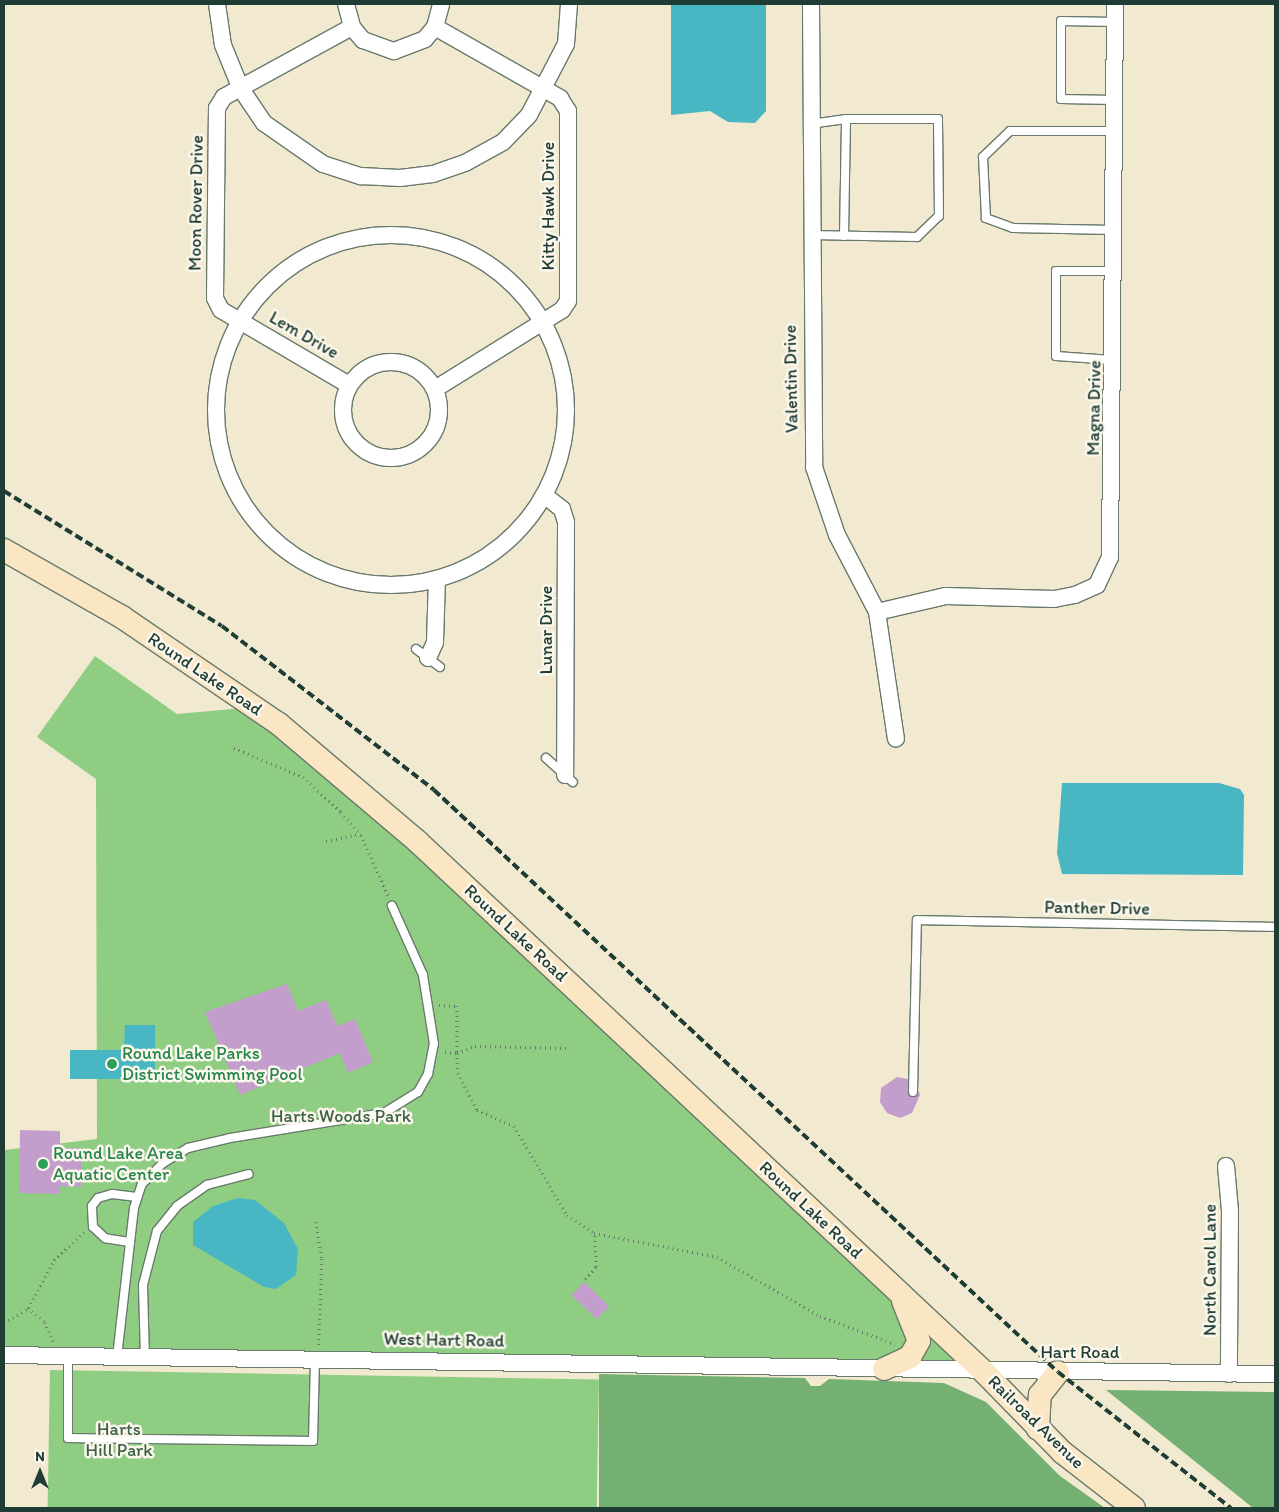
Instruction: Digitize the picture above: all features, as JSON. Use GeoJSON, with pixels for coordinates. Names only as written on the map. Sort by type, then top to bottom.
{"type":"FeatureCollection","features":[{"type":"Feature","properties":{"kind":"main road","name":"Round Lake Road"},"geometry":{"type":"LineString","coordinates":[[4,550],[122,617],[279,724],[417,841],[984,1372]]}},
{"type":"Feature","properties":{"kind":"main road"},"geometry":{"type":"LineString","coordinates":[[884,1369],[910,1357],[919,1341],[900,1293]]}},
{"type":"Feature","properties":{"kind":"main road","name":"Railroad Avenue"},"geometry":{"type":"LineString","coordinates":[[984,1372],[1038,1429],[1134,1508]]}},
{"type":"Feature","properties":{"kind":"main road"},"geometry":{"type":"LineString","coordinates":[[1038,1429],[1040,1395],[1058,1372]]}},
{"type":"Feature","properties":{"kind":"street"},"geometry":{"type":"LineString","coordinates":[[217,4],[223,45],[241,88],[264,123],[323,164],[361,176],[400,178],[433,174],[503,142],[529,115],[545,89],[566,44],[569,4]]}},
{"type":"Feature","properties":{"kind":"street"},"geometry":{"type":"LineString","coordinates":[[346,4],[352,27],[377,48],[394,51],[417,44],[435,26],[441,4]]}},
{"type":"Feature","properties":{"kind":"street","name":"Valentin Drive"},"geometry":{"type":"LineString","coordinates":[[811,4],[814,467],[837,535],[877,612],[896,739]]}},
{"type":"Feature","properties":{"kind":"street","name":"Magna Drive"},"geometry":{"type":"LineString","coordinates":[[877,612],[946,596],[1054,599],[1097,585],[1110,556],[1115,360],[1115,4]]}},
{"type":"Feature","properties":{"kind":"street","name":"Kitty Hawk Drive"},"geometry":{"type":"LineString","coordinates":[[435,26],[560,98],[568,111],[568,301],[562,310],[543,322]]}},
{"type":"Feature","properties":{"kind":"street","name":"Moon Rover Drive"},"geometry":{"type":"LineString","coordinates":[[238,320],[221,310],[215,298],[217,108],[224,97],[352,27]]}},
{"type":"Feature","properties":{"kind":"street"},"geometry":{"type":"LineString","coordinates":[[400,236],[440,240],[472,253],[503,272],[543,322],[556,350],[566,395],[564,440],[544,495],[506,543],[472,566],[437,580],[369,583],[329,574],[301,560],[271,536],[240,497],[222,460],[216,420],[217,383],[238,320],[269,283],[296,262],[360,237],[400,236]]}},
{"type":"Feature","properties":{"kind":"street","name":"Lem Drive"},"geometry":{"type":"LineString","coordinates":[[238,320],[349,385]]}},
{"type":"Feature","properties":{"kind":"street"},"geometry":{"type":"LineString","coordinates":[[435,389],[543,322]]}},
{"type":"Feature","properties":{"kind":"street"},"geometry":{"type":"LineString","coordinates":[[401,363],[420,372],[435,389],[438,422],[432,437],[405,457],[388,459],[372,455],[348,433],[343,400],[349,385],[372,366],[401,363]]}},
{"type":"Feature","properties":{"kind":"street","name":"Lunar Drive"},"geometry":{"type":"LineString","coordinates":[[544,495],[562,509],[566,522],[569,778]]}},
{"type":"Feature","properties":{"kind":"street"},"geometry":{"type":"LineString","coordinates":[[428,658],[435,642],[437,580]]}},
{"type":"Feature","properties":{"kind":"street","name":"North Carol Lane"},"geometry":{"type":"LineString","coordinates":[[1226,1166],[1230,1211],[1229,1374]]}},
{"type":"Feature","properties":{"kind":"street","name":"West Hart Road"},"geometry":{"type":"LineString","coordinates":[[4,1354],[145,1358],[317,1352],[884,1369]]}},
{"type":"Feature","properties":{"kind":"street","name":"Hart Road"},"geometry":{"type":"LineString","coordinates":[[884,1369],[984,1372],[1275,1374]]}},
{"type":"Feature","properties":{"kind":"lane"},"geometry":{"type":"LineString","coordinates":[[1115,22],[1061,21],[1061,99],[1115,100]]}},
{"type":"Feature","properties":{"kind":"lane"},"geometry":{"type":"LineString","coordinates":[[844,236],[846,119]]}},
{"type":"Feature","properties":{"kind":"lane"},"geometry":{"type":"LineString","coordinates":[[811,124],[846,119],[938,119],[939,216],[917,237],[811,235]]}},
{"type":"Feature","properties":{"kind":"lane"},"geometry":{"type":"LineString","coordinates":[[1115,132],[1010,131],[983,157],[986,218],[1014,228],[1115,230]]}},
{"type":"Feature","properties":{"kind":"lane"},"geometry":{"type":"LineString","coordinates":[[1115,271],[1056,271],[1056,356],[1115,360]]}},
{"type":"Feature","properties":{"kind":"lane"},"geometry":{"type":"LineString","coordinates":[[546,758],[569,778]]}},
{"type":"Feature","properties":{"kind":"lane"},"geometry":{"type":"LineString","coordinates":[[117,1357],[129,1242],[138,1197],[142,1184],[163,1163],[188,1148],[362,1116],[403,1106],[418,1092],[428,1074],[434,1044],[423,975],[392,906]]}},
{"type":"Feature","properties":{"kind":"lane","name":"Panther Drive"},"geometry":{"type":"LineString","coordinates":[[913,1092],[917,920],[1275,927]]}},
{"type":"Feature","properties":{"kind":"lane"},"geometry":{"type":"LineString","coordinates":[[145,1358],[143,1286],[157,1231],[177,1206],[207,1185],[249,1174]]}},
{"type":"Feature","properties":{"kind":"lane"},"geometry":{"type":"LineString","coordinates":[[129,1242],[105,1238],[93,1227],[92,1206],[98,1198],[112,1194],[138,1197]]}},
{"type":"Feature","properties":{"kind":"lane"},"geometry":{"type":"LineString","coordinates":[[68,1356],[68,1438],[313,1441],[317,1352]]}},
{"type":"Feature","properties":{"kind":"path"},"geometry":{"type":"LineString","coordinates":[[234,748],[303,777],[360,834],[386,884],[392,906]]}},
{"type":"Feature","properties":{"kind":"path"},"geometry":{"type":"LineString","coordinates":[[326,841],[360,834]]}},
{"type":"Feature","properties":{"kind":"path"},"geometry":{"type":"LineString","coordinates":[[439,1006],[457,1006],[458,1073],[473,1105],[514,1126],[567,1215],[594,1233],[717,1257],[820,1316],[894,1342],[899,1352]]}},
{"type":"Feature","properties":{"kind":"path"},"geometry":{"type":"LineString","coordinates":[[445,1052],[457,1053],[476,1046],[570,1048]]}},
{"type":"Feature","properties":{"kind":"path"},"geometry":{"type":"LineString","coordinates":[[316,1222],[322,1259],[317,1352]]}},
{"type":"Feature","properties":{"kind":"path"},"geometry":{"type":"LineString","coordinates":[[4,1323],[28,1308],[54,1260],[86,1230]]}},
{"type":"Feature","properties":{"kind":"path"},"geometry":{"type":"LineString","coordinates":[[586,1279],[596,1267],[594,1233]]}},
{"type":"Feature","properties":{"kind":"path"},"geometry":{"type":"LineString","coordinates":[[28,1308],[44,1322],[54,1342]]}},
{"type":"Feature","properties":{"kind":"green space","name":"Harts Woods Park"},"geometry":{"type":"Polygon","coordinates":[[[95,656],[177,714],[255,707],[984,1372],[4,1354],[4,1150],[97,1139],[96,779],[37,737],[95,656]]]}},
{"type":"Feature","properties":{"kind":"green space","name":"Harts Hill Park"},"geometry":{"type":"Polygon","coordinates":[[[50,1370],[599,1380],[597,1508],[48,1508],[50,1370]]]}},
{"type":"Feature","properties":{"kind":"green space"},"geometry":{"type":"Polygon","coordinates":[[[599,1374],[805,1378],[811,1386],[820,1386],[829,1379],[944,1383],[986,1402],[1060,1476],[1105,1508],[599,1508],[599,1374]]]}},
{"type":"Feature","properties":{"kind":"green space"},"geometry":{"type":"Polygon","coordinates":[[[1106,1390],[1275,1392],[1275,1508],[1253,1508],[1106,1390]]]}},
{"type":"Feature","properties":{"kind":"water"},"geometry":{"type":"Polygon","coordinates":[[[671,4],[766,4],[766,111],[755,123],[728,122],[710,111],[671,115],[671,4]]]}},
{"type":"Feature","properties":{"kind":"water"},"geometry":{"type":"Polygon","coordinates":[[[1062,783],[1219,783],[1240,789],[1244,795],[1243,875],[1062,874],[1057,853],[1062,783]]]}},
{"type":"Feature","properties":{"kind":"water","name":"Round Lake Parks District Swimming Pool"},"geometry":{"type":"Polygon","coordinates":[[[125,1025],[155,1025],[155,1079],[70,1079],[70,1050],[124,1050],[125,1025]]]}},
{"type":"Feature","properties":{"kind":"water"},"geometry":{"type":"Polygon","coordinates":[[[238,1198],[255,1200],[284,1223],[298,1249],[296,1275],[276,1289],[264,1287],[193,1245],[193,1222],[213,1206],[238,1198]]]}},
{"type":"Feature","properties":{"kind":"building"},"geometry":{"type":"Polygon","coordinates":[[[287,984],[298,1011],[326,1000],[337,1026],[355,1019],[373,1062],[348,1073],[340,1053],[240,1095],[205,1012],[287,984]]]}},
{"type":"Feature","properties":{"kind":"building"},"geometry":{"type":"Polygon","coordinates":[[[897,1077],[908,1079],[910,1096],[919,1091],[920,1095],[912,1113],[900,1118],[887,1113],[880,1102],[881,1088],[897,1077]]]}},
{"type":"Feature","properties":{"kind":"building"},"geometry":{"type":"Polygon","coordinates":[[[20,1130],[60,1131],[60,1148],[82,1148],[81,1187],[59,1186],[59,1194],[19,1193],[20,1130]]]}},
{"type":"Feature","properties":{"kind":"building"},"geometry":{"type":"Polygon","coordinates":[[[584,1282],[609,1306],[597,1319],[571,1295],[584,1282]]]}},
{"type":"Feature","properties":{"kind":"railway"},"geometry":{"type":"LineString","coordinates":[[4,491],[222,626],[434,790],[1058,1372],[1231,1508]]}},
{"type":"Feature","properties":{"kind":"place","name":"Round Lake Parks District Swimming Pool"},"geometry":{"type":"Point","coordinates":[112,1064]}},
{"type":"Feature","properties":{"kind":"place","name":"Round Lake Area Aquatic Center"},"geometry":{"type":"Point","coordinates":[43,1164]}}]}
